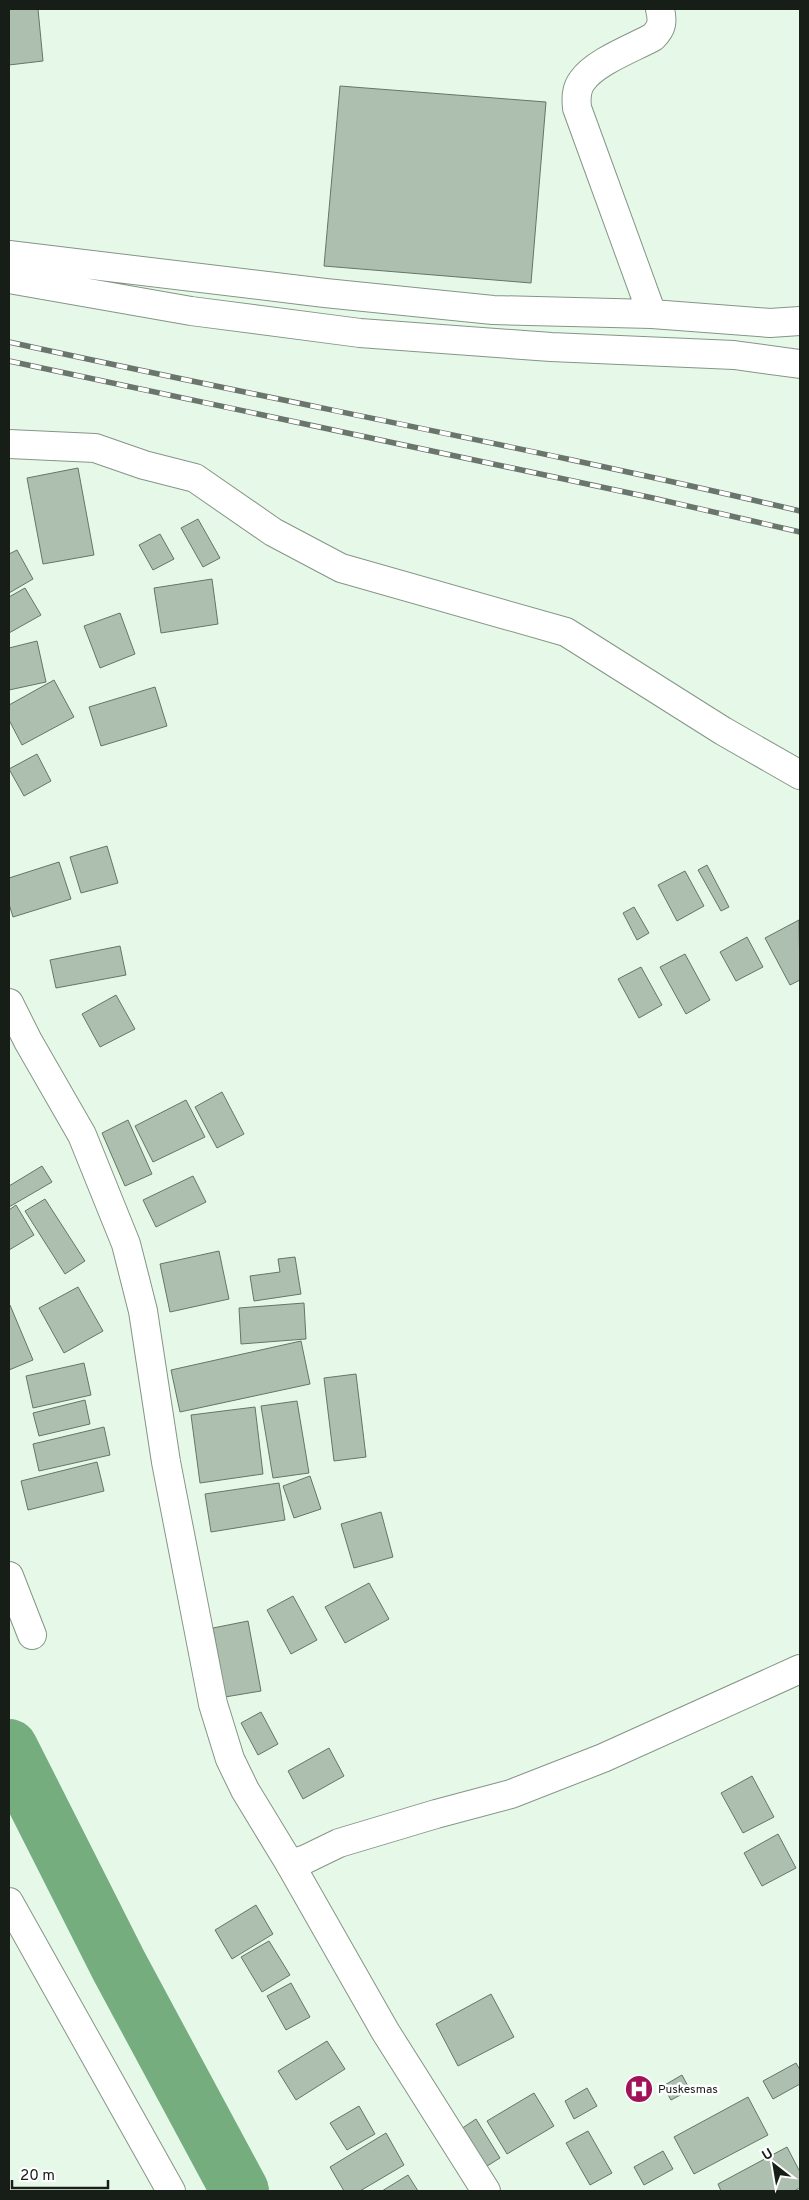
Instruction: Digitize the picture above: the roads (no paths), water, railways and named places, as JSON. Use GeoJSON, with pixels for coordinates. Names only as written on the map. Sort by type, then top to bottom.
{"type":"FeatureCollection","features":[{"type":"Feature","properties":{"kind":"street"},"geometry":{"type":"LineString","coordinates":[[652,314],[577,108],[576,95],[582,81],[597,66],[653,37],[660,30],[663,21],[660,9]]}},
{"type":"Feature","properties":{"kind":"street"},"geometry":{"type":"LineString","coordinates":[[9,255],[335,294],[493,310],[652,314],[770,323],[800,321]]}},
{"type":"Feature","properties":{"kind":"street"},"geometry":{"type":"LineString","coordinates":[[9,279],[191,311],[360,333],[551,347],[734,355],[800,364]]}},
{"type":"Feature","properties":{"kind":"street"},"geometry":{"type":"LineString","coordinates":[[9,444],[95,448],[144,465],[194,478],[273,532],[341,568],[566,632],[723,731],[800,775]]}},
{"type":"Feature","properties":{"kind":"street"},"geometry":{"type":"LineString","coordinates":[[9,1003],[28,1041],[82,1135],[126,1244],[143,1311],[166,1462],[213,1704],[221,1736],[245,1790],[290,1864],[385,2031],[486,2191]]}},
{"type":"Feature","properties":{"kind":"street"},"geometry":{"type":"LineString","coordinates":[[9,1576],[32,1635]]}},
{"type":"Feature","properties":{"kind":"street"},"geometry":{"type":"LineString","coordinates":[[290,1864],[339,1844],[512,1794],[603,1758],[800,1669]]}},
{"type":"Feature","properties":{"kind":"street"},"geometry":{"type":"LineString","coordinates":[[9,1902],[171,2191]]}},
{"type":"Feature","properties":{"kind":"waterway"},"geometry":{"type":"LineString","coordinates":[[9,1748],[119,1966],[240,2191]]}},
{"type":"Feature","properties":{"kind":"railway"},"geometry":{"type":"LineString","coordinates":[[9,342],[702,488],[800,511]]}},
{"type":"Feature","properties":{"kind":"railway"},"geometry":{"type":"LineString","coordinates":[[9,361],[653,498],[800,532]]}},
{"type":"Feature","properties":{"kind":"place","name":"Puskesmas"},"geometry":{"type":"Point","coordinates":[639,2089]}}]}
